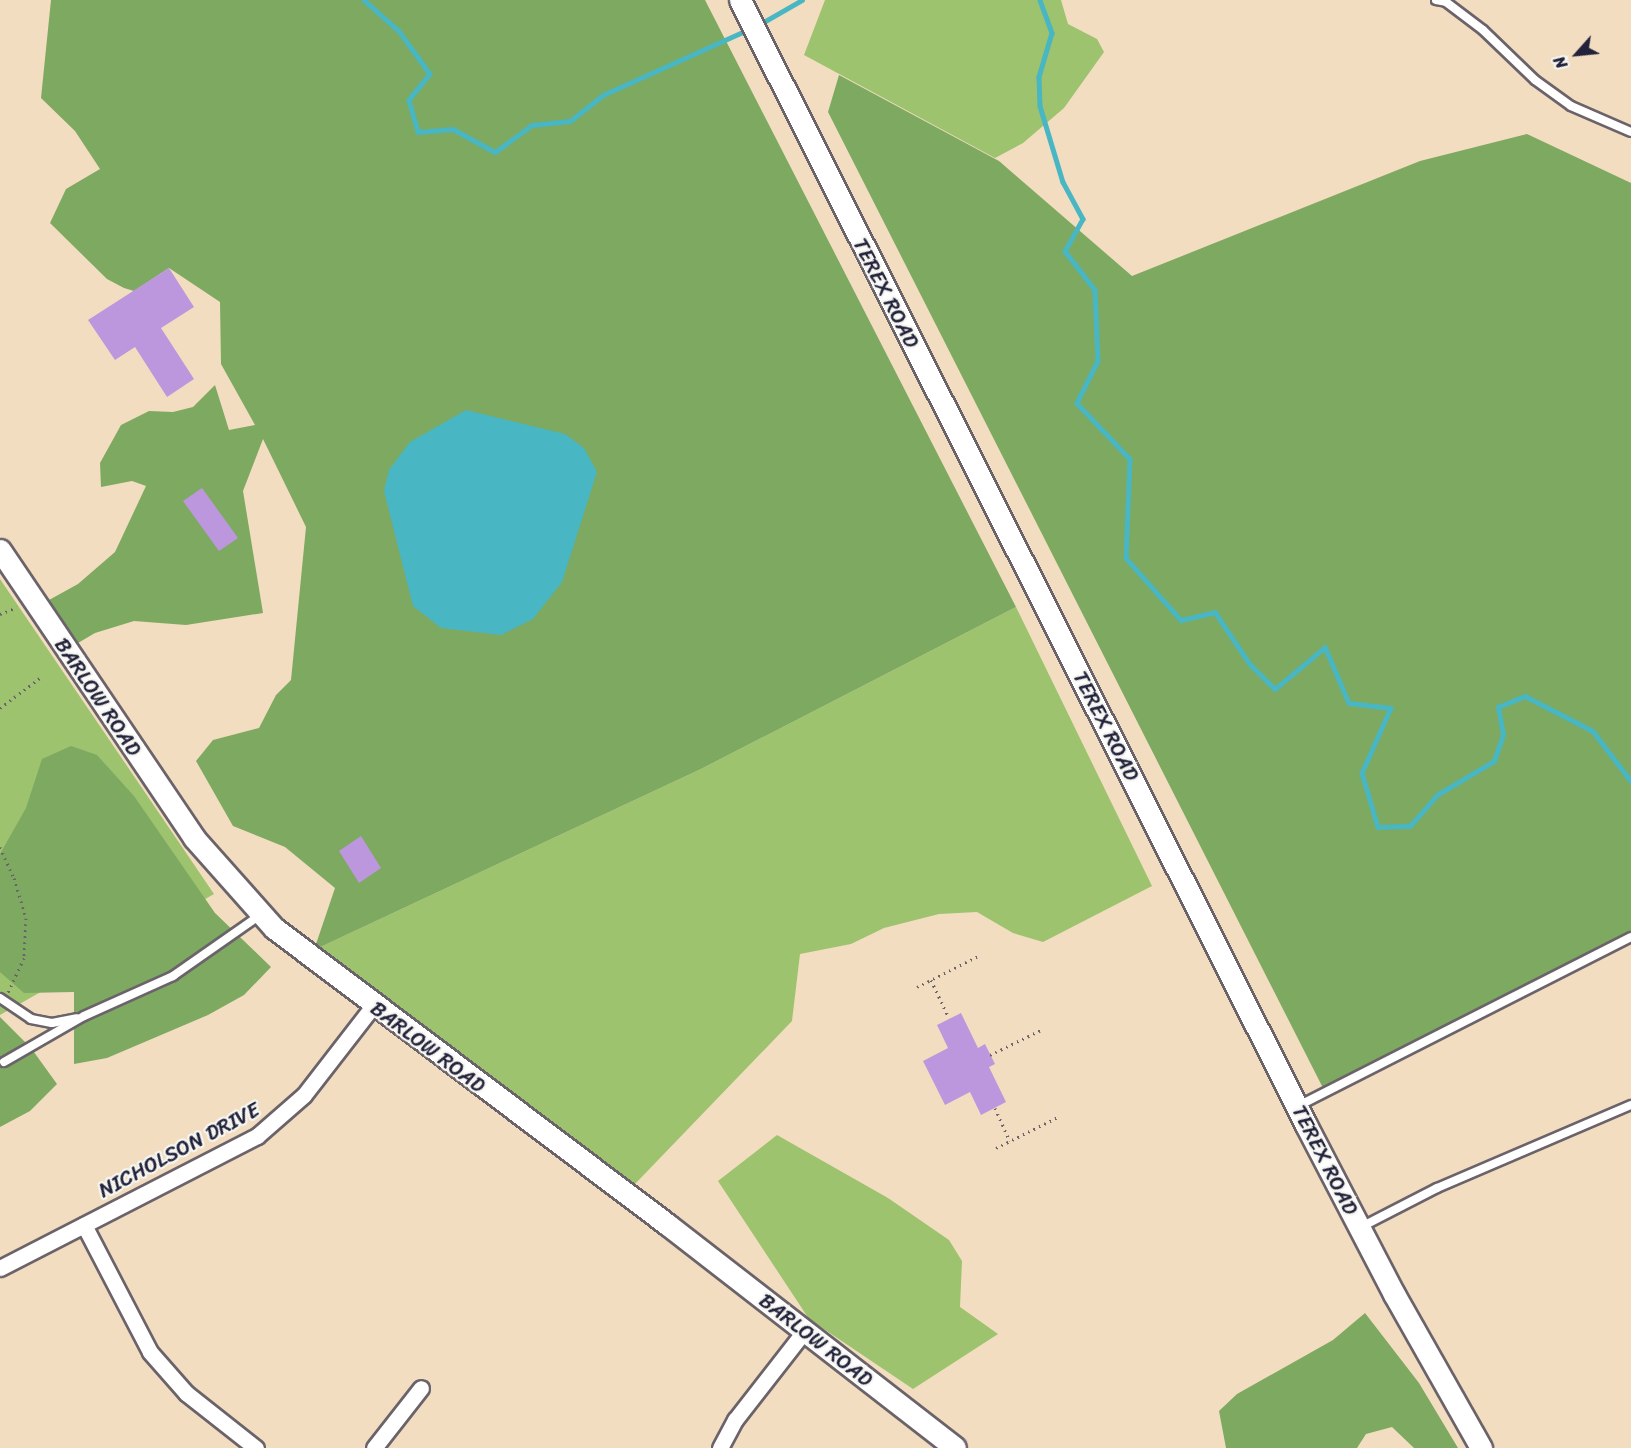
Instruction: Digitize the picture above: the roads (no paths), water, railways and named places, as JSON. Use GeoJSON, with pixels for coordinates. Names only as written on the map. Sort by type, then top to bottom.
{"type":"FeatureCollection","features":[{"type":"Feature","properties":{"kind":"main road","name":"TEREX ROAD"},"geometry":{"type":"LineString","coordinates":[[749,18],[1359,1228],[1481,1448]]}},
{"type":"Feature","properties":{"kind":"main road","name":"BARLOW ROAD"},"geometry":{"type":"LineString","coordinates":[[0,550],[194,838],[261,915],[373,1006],[805,1330],[955,1448]]}},
{"type":"Feature","properties":{"kind":"street","name":"NICHOLSON DRIVE"},"geometry":{"type":"LineString","coordinates":[[0,1268],[273,1125],[304,1095],[373,1006]]}},
{"type":"Feature","properties":{"kind":"street"},"geometry":{"type":"LineString","coordinates":[[84,1225],[150,1352],[186,1393],[256,1448]]}},
{"type":"Feature","properties":{"kind":"street"},"geometry":{"type":"LineString","coordinates":[[720,1448],[735,1420],[805,1330]]}},
{"type":"Feature","properties":{"kind":"street"},"geometry":{"type":"LineString","coordinates":[[374,1448],[421,1388]]}},
{"type":"Feature","properties":{"kind":"lane"},"geometry":{"type":"LineString","coordinates":[[1436,0],[1447,1],[1562,100],[1631,132]]}},
{"type":"Feature","properties":{"kind":"lane"},"geometry":{"type":"LineString","coordinates":[[4,1062],[84,1017],[173,976],[261,915]]}},
{"type":"Feature","properties":{"kind":"lane"},"geometry":{"type":"LineString","coordinates":[[1297,1106],[1631,937]]}},
{"type":"Feature","properties":{"kind":"lane"},"geometry":{"type":"LineString","coordinates":[[1,999],[31,1019],[52,1023],[84,1017]]}},
{"type":"Feature","properties":{"kind":"lane"},"geometry":{"type":"LineString","coordinates":[[1359,1228],[1437,1188],[1631,1105]]}},
{"type":"Feature","properties":{"kind":"water"},"geometry":{"type":"Polygon","coordinates":[[[466,410],[565,434],[584,448],[597,472],[562,582],[533,619],[501,635],[441,628],[413,606],[384,491],[389,470],[410,442],[466,410]]]}},
{"type":"Feature","properties":{"kind":"waterway"},"geometry":{"type":"LineString","coordinates":[[364,0],[399,31],[430,74],[409,100],[418,132],[453,129],[495,152],[532,125],[570,121],[603,95],[749,29]]}},
{"type":"Feature","properties":{"kind":"waterway"},"geometry":{"type":"LineString","coordinates":[[760,24],[802,0]]}},
{"type":"Feature","properties":{"kind":"waterway"},"geometry":{"type":"LineString","coordinates":[[1040,0],[1052,33],[1039,77],[1040,106],[1063,182],[1083,219],[1065,251],[1095,290],[1098,361],[1077,403],[1130,459],[1126,558],[1181,620],[1215,612],[1250,664],[1275,689],[1325,647],[1349,703],[1391,708],[1362,773],[1378,827],[1410,826],[1437,795],[1494,761],[1503,735],[1498,707],[1525,696],[1593,731],[1631,781]]}}]}
